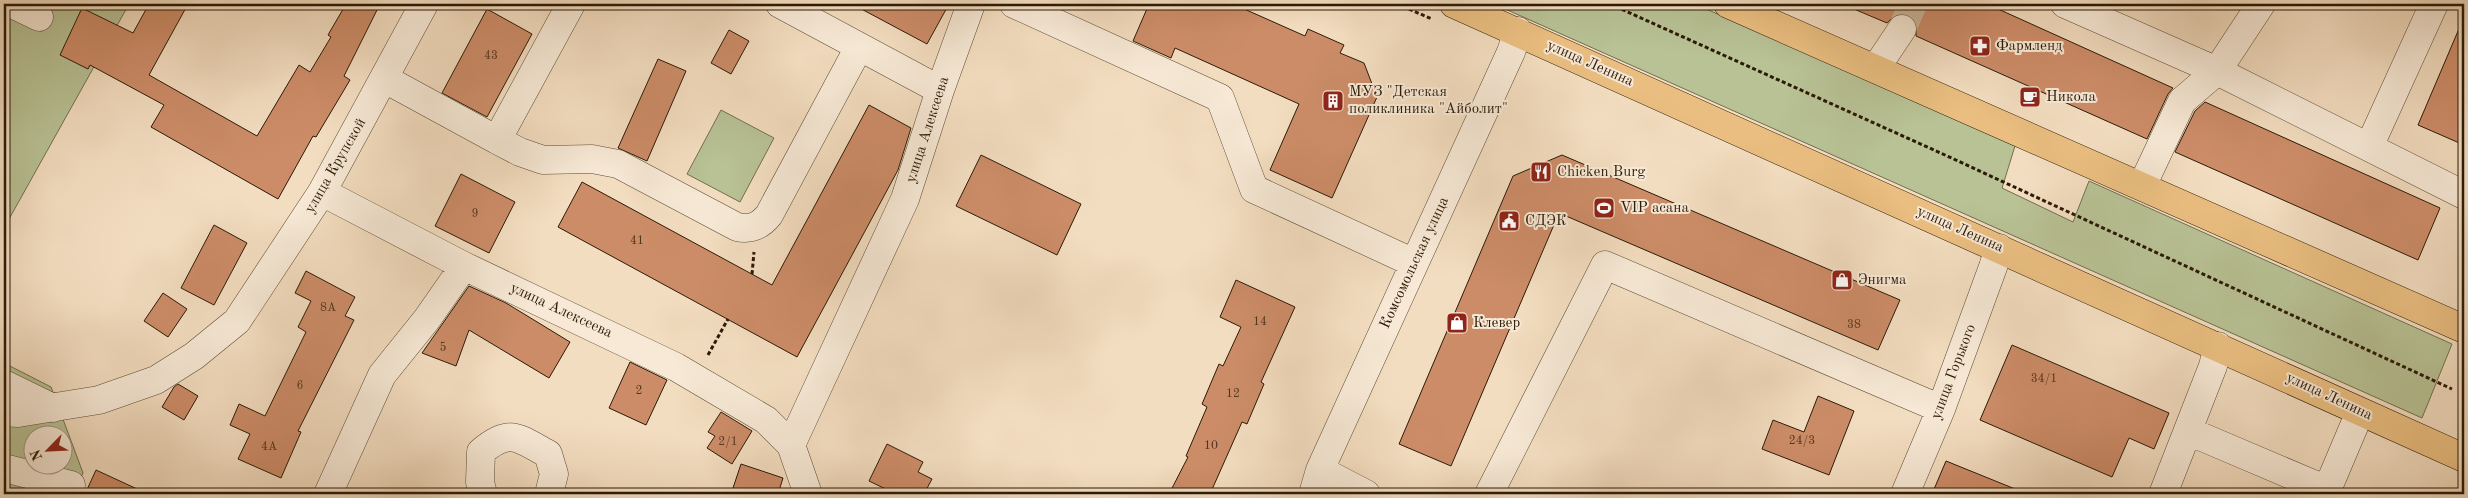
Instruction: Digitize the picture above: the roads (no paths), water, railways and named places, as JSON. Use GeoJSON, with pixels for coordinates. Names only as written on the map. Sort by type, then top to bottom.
{"type":"FeatureCollection","features":[{"type":"Feature","properties":{"kind":"main road","name":"улица Ленина"},"geometry":{"type":"LineString","coordinates":[[1454,4],[1518,31],[2218,346],[2360,412],[2463,455]]}},
{"type":"Feature","properties":{"kind":"main road"},"geometry":{"type":"LineString","coordinates":[[1728,4],[2464,329]]}},
{"type":"Feature","properties":{"kind":"street"},"geometry":{"type":"LineString","coordinates":[[12,4],[39,17]]}},
{"type":"Feature","properties":{"kind":"street","name":"улица Крупской"},"geometry":{"type":"LineString","coordinates":[[8,415],[99,400],[156,380],[194,356],[237,321],[322,192],[424,4]]}},
{"type":"Feature","properties":{"kind":"street"},"geometry":{"type":"LineString","coordinates":[[498,140],[571,4]]}},
{"type":"Feature","properties":{"kind":"street"},"geometry":{"type":"LineString","coordinates":[[780,4],[940,90]]}},
{"type":"Feature","properties":{"kind":"street","name":"улица Алексеева"},"geometry":{"type":"LineString","coordinates":[[791,445],[905,199],[940,90],[971,4]]}},
{"type":"Feature","properties":{"kind":"street"},"geometry":{"type":"LineString","coordinates":[[1014,4],[1220,98],[1254,189],[1414,263]]}},
{"type":"Feature","properties":{"kind":"street"},"geometry":{"type":"LineString","coordinates":[[2065,4],[2216,71],[2464,196]]}},
{"type":"Feature","properties":{"kind":"street"},"geometry":{"type":"LineString","coordinates":[[2142,186],[2182,101],[2216,71],[2261,4]]}},
{"type":"Feature","properties":{"kind":"street"},"geometry":{"type":"LineString","coordinates":[[2369,147],[2434,4]]}},
{"type":"Feature","properties":{"kind":"street"},"geometry":{"type":"LineString","coordinates":[[1876,68],[1902,29]]}},
{"type":"Feature","properties":{"kind":"street","name":"Комсомольская улица"},"geometry":{"type":"LineString","coordinates":[[1316,482],[1511,52],[1518,31]]}},
{"type":"Feature","properties":{"kind":"street"},"geometry":{"type":"LineString","coordinates":[[385,79],[520,152],[543,160],[592,159],[618,164],[737,227],[755,227],[762,223],[768,214],[859,47]]}},
{"type":"Feature","properties":{"kind":"street","name":"улица Алексеева"},"geometry":{"type":"LineString","coordinates":[[322,192],[464,266],[602,330],[696,378],[766,420],[791,445],[808,494]]}},
{"type":"Feature","properties":{"kind":"street","name":"улица Горького"},"geometry":{"type":"LineString","coordinates":[[1905,494],[1941,409],[1994,267],[1998,248]]}},
{"type":"Feature","properties":{"kind":"street"},"geometry":{"type":"LineString","coordinates":[[328,494],[382,375],[427,318],[464,266]]}},
{"type":"Feature","properties":{"kind":"street"},"geometry":{"type":"LineString","coordinates":[[1488,494],[1604,266],[1941,409]]}},
{"type":"Feature","properties":{"kind":"street"},"geometry":{"type":"LineString","coordinates":[[2163,494],[2213,366],[2218,346]]}},
{"type":"Feature","properties":{"kind":"street"},"geometry":{"type":"LineString","coordinates":[[4,384],[53,408]]}},
{"type":"Feature","properties":{"kind":"street"},"geometry":{"type":"LineString","coordinates":[[2188,431],[2328,490],[2360,412]]}},
{"type":"Feature","properties":{"kind":"street"},"geometry":{"type":"LineString","coordinates":[[483,494],[480,482],[481,452],[495,439],[514,436],[548,454],[554,474],[549,494]]}},
{"type":"Feature","properties":{"kind":"street"},"geometry":{"type":"LineString","coordinates":[[4,468],[71,485]]}},
{"type":"Feature","properties":{"kind":"street"},"geometry":{"type":"LineString","coordinates":[[1316,482],[1366,494]]}},
{"type":"Feature","properties":{"kind":"tunnel"},"geometry":{"type":"LineString","coordinates":[[1902,29],[1913,4]]}},
{"type":"Feature","properties":{"kind":"place","name":"Фармленд"},"geometry":{"type":"Point","coordinates":[1980,46]}},
{"type":"Feature","properties":{"kind":"place","name":"Никола"},"geometry":{"type":"Point","coordinates":[2030,97]}},
{"type":"Feature","properties":{"kind":"place","name":"МУЗ \"Детская поликлиника \"Айболит\""},"geometry":{"type":"Point","coordinates":[1333,101]}},
{"type":"Feature","properties":{"kind":"place","name":"Chicken Burg"},"geometry":{"type":"Point","coordinates":[1541,172]}},
{"type":"Feature","properties":{"kind":"place","name":"VIP асана"},"geometry":{"type":"Point","coordinates":[1604,208]}},
{"type":"Feature","properties":{"kind":"place","name":"СДЭК"},"geometry":{"type":"Point","coordinates":[1509,221]}},
{"type":"Feature","properties":{"kind":"place","name":"Энигма"},"geometry":{"type":"Point","coordinates":[1842,280]}},
{"type":"Feature","properties":{"kind":"place","name":"Клевер"},"geometry":{"type":"Point","coordinates":[1457,323]}}]}
